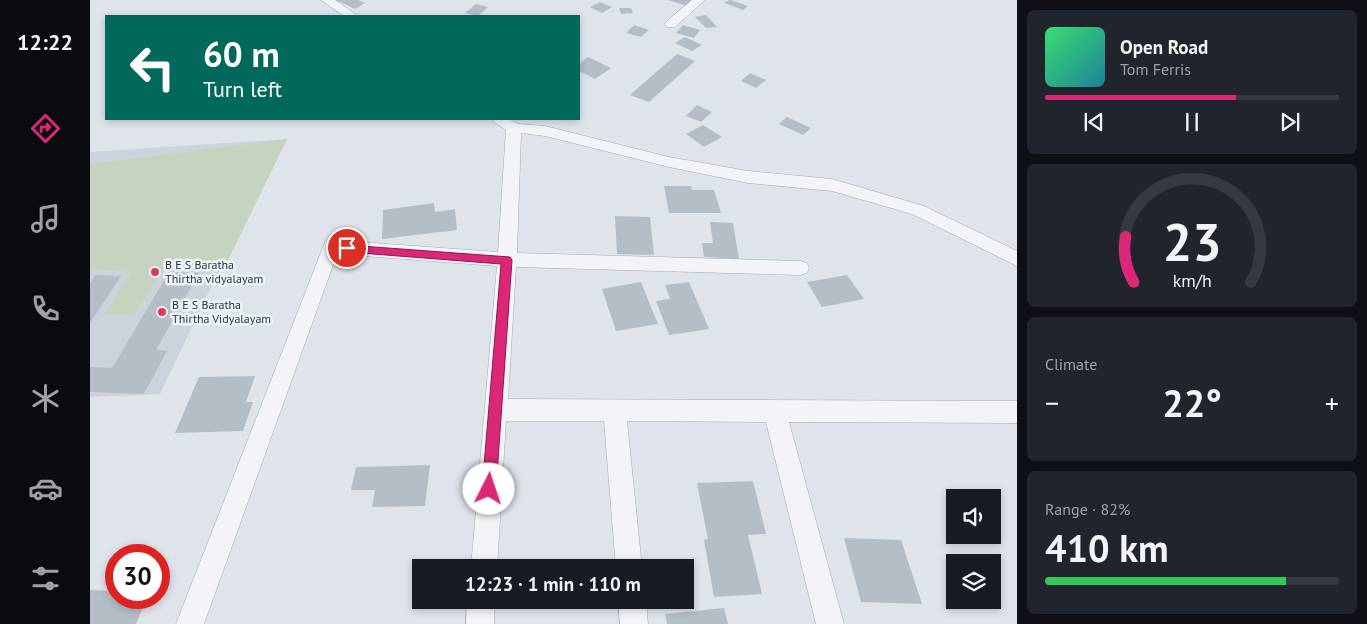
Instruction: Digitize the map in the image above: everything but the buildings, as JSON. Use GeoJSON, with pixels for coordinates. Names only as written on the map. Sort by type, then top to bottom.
{"type":"FeatureCollection","features":[{"type":"Feature","properties":{"kind":"street"},"geometry":{"type":"LineString","coordinates":[[327,0],[350,15]]}},
{"type":"Feature","properties":{"kind":"street"},"geometry":{"type":"LineString","coordinates":[[671,24],[699,0]]}},
{"type":"Feature","properties":{"kind":"street"},"geometry":{"type":"LineString","coordinates":[[485,559],[506,260],[507,123],[669,162],[748,177],[832,185],[918,210],[1017,259]]}},
{"type":"Feature","properties":{"kind":"street"},"geometry":{"type":"LineString","coordinates":[[190,624],[331,247],[506,260],[800,268]]}},
{"type":"Feature","properties":{"kind":"street"},"geometry":{"type":"LineString","coordinates":[[495,410],[1017,412]]}},
{"type":"Feature","properties":{"kind":"street"},"geometry":{"type":"LineString","coordinates":[[614,410],[628,559]]}},
{"type":"Feature","properties":{"kind":"street"},"geometry":{"type":"LineString","coordinates":[[775,411],[830,624]]}},
{"type":"Feature","properties":{"kind":"street"},"geometry":{"type":"LineString","coordinates":[[480,624],[481,609]]}},
{"type":"Feature","properties":{"kind":"street"},"geometry":{"type":"LineString","coordinates":[[633,609],[634,624]]}},
{"type":"Feature","properties":{"kind":"shaded area","name":"B E S Baratha Thirtha vidyalayam"},"geometry":{"type":"Polygon","coordinates":[[[287,139],[225,266],[216,277],[160,394],[90,397],[90,152],[287,139]]]}},
{"type":"Feature","properties":{"kind":"green space","name":"B E S Baratha Thirtha vidyalayam"},"geometry":{"type":"Polygon","coordinates":[[[287,139],[225,266],[164,268],[135,314],[104,315],[131,272],[91,269],[90,271],[90,164],[287,139]]]}},
{"type":"Feature","properties":{"kind":"place","name":"B E S Baratha Thirtha vidyalayam"},"geometry":{"type":"Point","coordinates":[155,272]}},
{"type":"Feature","properties":{"kind":"place","name":"B E S Baratha Thirtha Vidyalayam"},"geometry":{"type":"Point","coordinates":[162,312]}},
{"type":"Feature","properties":{"kind":"route"},"geometry":{"type":"LineString","coordinates":[[347,248],[506,260],[489,489]]}}]}
